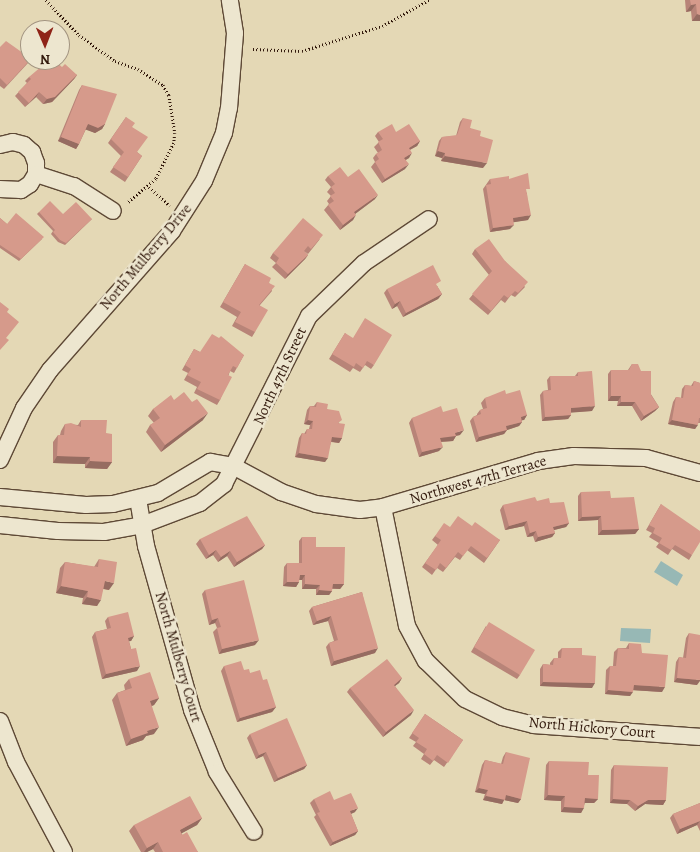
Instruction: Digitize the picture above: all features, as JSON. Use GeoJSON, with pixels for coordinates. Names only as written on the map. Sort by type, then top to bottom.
{"type":"FeatureCollection","features":[{"type":"Feature","properties":{"kind":"street","name":"North Mulberry Drive"},"geometry":{"type":"LineString","coordinates":[[0,460],[24,408],[50,370],[172,231],[204,181],[224,133],[229,108],[235,33],[230,0]]}},
{"type":"Feature","properties":{"kind":"street"},"geometry":{"type":"LineString","coordinates":[[0,145],[12,142],[24,145],[32,152],[36,174]]}},
{"type":"Feature","properties":{"kind":"street"},"geometry":{"type":"LineString","coordinates":[[0,189],[21,190],[36,174]]}},
{"type":"Feature","properties":{"kind":"street"},"geometry":{"type":"LineString","coordinates":[[36,174],[74,186],[113,211]]}},
{"type":"Feature","properties":{"kind":"street","name":"North 47th Street"},"geometry":{"type":"LineString","coordinates":[[0,526],[88,532],[142,525],[200,503],[224,484],[252,435],[309,316],[364,263],[429,219]]}},
{"type":"Feature","properties":{"kind":"street","name":"Northwest 47th Terrace"},"geometry":{"type":"LineString","coordinates":[[233,466],[281,492],[336,509],[382,507],[507,469],[574,456],[646,458],[700,473]]}},
{"type":"Feature","properties":{"kind":"street"},"geometry":{"type":"LineString","coordinates":[[0,497],[86,505],[138,499],[158,493],[210,462],[233,466]]}},
{"type":"Feature","properties":{"kind":"street","name":"North Mulberry Court"},"geometry":{"type":"LineString","coordinates":[[138,499],[142,525],[181,677],[195,718],[217,772],[254,832]]}},
{"type":"Feature","properties":{"kind":"street","name":"North Hickory Court"},"geometry":{"type":"LineString","coordinates":[[382,507],[402,613],[407,626],[426,661],[465,699],[502,717],[534,725],[700,737]]}},
{"type":"Feature","properties":{"kind":"street"},"geometry":{"type":"LineString","coordinates":[[0,721],[23,776],[64,852]]}},
{"type":"Feature","properties":{"kind":"path"},"geometry":{"type":"LineString","coordinates":[[46,0],[79,35],[110,58],[138,69],[163,85],[169,94],[175,133],[174,143],[149,187],[117,212],[113,211]]}},
{"type":"Feature","properties":{"kind":"path"},"geometry":{"type":"LineString","coordinates":[[252,49],[302,51],[382,26],[429,0]]}},
{"type":"Feature","properties":{"kind":"path"},"geometry":{"type":"LineString","coordinates":[[149,187],[170,206]]}},
{"type":"Feature","properties":{"kind":"water"},"geometry":{"type":"Polygon","coordinates":[[[661,561],[683,575],[677,586],[654,572],[661,561]]]}},
{"type":"Feature","properties":{"kind":"water"},"geometry":{"type":"Polygon","coordinates":[[[621,628],[651,629],[650,643],[620,641],[621,628]]]}},
{"type":"Feature","properties":{"kind":"building"},"geometry":{"type":"Polygon","coordinates":[[[690,0],[700,0],[700,15],[697,14],[696,4],[691,5],[690,0]]]}},
{"type":"Feature","properties":{"kind":"building"},"geometry":{"type":"Polygon","coordinates":[[[6,41],[20,51],[21,70],[7,85],[0,78],[0,47],[6,41]]]}},
{"type":"Feature","properties":{"kind":"building"},"geometry":{"type":"Polygon","coordinates":[[[70,69],[77,75],[55,97],[47,99],[39,92],[29,103],[18,92],[31,79],[29,77],[37,70],[70,69]]]}},
{"type":"Feature","properties":{"kind":"building"},"geometry":{"type":"Polygon","coordinates":[[[82,85],[117,94],[105,124],[98,128],[88,124],[79,144],[61,137],[82,85]]]}},
{"type":"Feature","properties":{"kind":"building"},"geometry":{"type":"Polygon","coordinates":[[[126,117],[135,123],[132,127],[148,137],[137,152],[142,156],[128,177],[113,167],[124,152],[111,139],[126,117]]]}},
{"type":"Feature","properties":{"kind":"building"},"geometry":{"type":"Polygon","coordinates":[[[463,118],[472,120],[470,128],[481,131],[480,136],[493,140],[487,163],[445,156],[445,153],[438,151],[442,137],[457,135],[463,118]]]}},
{"type":"Feature","properties":{"kind":"building"},"geometry":{"type":"Polygon","coordinates":[[[392,124],[396,132],[409,124],[420,141],[409,148],[412,153],[404,158],[409,164],[385,179],[375,162],[379,159],[376,154],[382,150],[378,142],[383,139],[378,132],[392,124]]]}},
{"type":"Feature","properties":{"kind":"building"},"geometry":{"type":"Polygon","coordinates":[[[340,167],[348,177],[359,169],[378,195],[354,212],[356,215],[343,225],[328,205],[334,201],[330,196],[335,193],[331,187],[335,184],[328,176],[340,167]]]}},
{"type":"Feature","properties":{"kind":"building"},"geometry":{"type":"Polygon","coordinates":[[[528,173],[530,189],[526,189],[531,215],[513,218],[514,225],[493,228],[486,185],[491,184],[490,179],[509,176],[509,179],[528,173]]]}},
{"type":"Feature","properties":{"kind":"building"},"geometry":{"type":"Polygon","coordinates":[[[50,201],[63,214],[76,202],[92,219],[66,243],[60,240],[53,232],[55,230],[39,212],[50,201]]]}},
{"type":"Feature","properties":{"kind":"building"},"geometry":{"type":"Polygon","coordinates":[[[16,213],[44,237],[21,259],[0,245],[0,218],[7,224],[16,213]]]}},
{"type":"Feature","properties":{"kind":"building"},"geometry":{"type":"Polygon","coordinates":[[[303,218],[323,235],[311,249],[308,246],[304,251],[308,255],[288,274],[276,263],[279,258],[273,253],[303,218]]]}},
{"type":"Feature","properties":{"kind":"building"},"geometry":{"type":"Polygon","coordinates":[[[489,239],[505,261],[528,282],[518,293],[515,291],[508,298],[504,295],[491,311],[472,294],[492,271],[475,249],[489,239]]]}},
{"type":"Feature","properties":{"kind":"building"},"geometry":{"type":"Polygon","coordinates":[[[245,264],[271,278],[269,283],[275,286],[259,305],[268,310],[255,332],[235,322],[241,312],[223,302],[245,264]]]}},
{"type":"Feature","properties":{"kind":"building"},"geometry":{"type":"Polygon","coordinates":[[[433,265],[441,281],[436,284],[442,294],[406,313],[400,301],[395,304],[387,289],[433,265]]]}},
{"type":"Feature","properties":{"kind":"building"},"geometry":{"type":"Polygon","coordinates":[[[0,302],[9,309],[7,312],[19,322],[6,338],[9,340],[0,350],[0,302]]]}},
{"type":"Feature","properties":{"kind":"building"},"geometry":{"type":"Polygon","coordinates":[[[365,318],[392,335],[374,365],[367,361],[363,368],[356,363],[354,367],[332,354],[345,333],[353,338],[365,318]]]}},
{"type":"Feature","properties":{"kind":"building"},"geometry":{"type":"Polygon","coordinates":[[[212,334],[219,338],[221,336],[244,355],[237,368],[233,366],[228,375],[232,377],[220,400],[197,389],[201,382],[187,375],[191,369],[185,365],[194,349],[200,352],[212,334]]]}},
{"type":"Feature","properties":{"kind":"building"},"geometry":{"type":"Polygon","coordinates":[[[632,364],[638,364],[641,371],[651,371],[651,395],[659,407],[644,416],[635,402],[621,402],[621,396],[611,396],[611,370],[629,370],[632,364]]]}},
{"type":"Feature","properties":{"kind":"building"},"geometry":{"type":"Polygon","coordinates":[[[592,371],[595,406],[571,408],[571,415],[545,417],[543,391],[551,390],[550,376],[578,376],[578,372],[592,371]]]}},
{"type":"Feature","properties":{"kind":"building"},"geometry":{"type":"Polygon","coordinates":[[[694,381],[700,383],[700,418],[698,425],[672,420],[676,397],[683,398],[685,385],[693,386],[694,381]]]}},
{"type":"Feature","properties":{"kind":"building"},"geometry":{"type":"Polygon","coordinates":[[[505,390],[506,394],[520,390],[527,415],[521,417],[522,422],[506,426],[507,430],[479,437],[473,417],[481,414],[480,410],[487,408],[485,398],[505,390]]]}},
{"type":"Feature","properties":{"kind":"building"},"geometry":{"type":"Polygon","coordinates":[[[184,392],[192,402],[197,399],[208,413],[165,445],[150,425],[160,418],[153,409],[171,395],[174,400],[184,392]]]}},
{"type":"Feature","properties":{"kind":"building"},"geometry":{"type":"Polygon","coordinates":[[[317,402],[328,404],[327,409],[339,411],[342,420],[338,423],[345,424],[342,438],[332,437],[328,458],[299,453],[302,433],[306,434],[307,429],[312,429],[313,421],[308,420],[310,406],[316,407],[317,402]]]}},
{"type":"Feature","properties":{"kind":"building"},"geometry":{"type":"Polygon","coordinates":[[[441,406],[443,412],[457,408],[464,430],[455,433],[456,436],[440,438],[443,447],[422,452],[412,418],[441,406]]]}},
{"type":"Feature","properties":{"kind":"building"},"geometry":{"type":"Polygon","coordinates":[[[81,420],[107,420],[106,433],[112,434],[112,462],[90,461],[90,457],[57,456],[58,435],[64,435],[65,424],[71,423],[81,427],[81,420]]]}},
{"type":"Feature","properties":{"kind":"building"},"geometry":{"type":"Polygon","coordinates":[[[610,491],[611,498],[634,497],[639,529],[602,530],[601,516],[582,517],[581,492],[610,491]]]}},
{"type":"Feature","properties":{"kind":"building"},"geometry":{"type":"Polygon","coordinates":[[[535,497],[537,501],[549,498],[550,503],[564,502],[569,523],[553,527],[555,533],[538,537],[536,531],[530,533],[527,521],[509,526],[503,505],[535,497]]]}},
{"type":"Feature","properties":{"kind":"building"},"geometry":{"type":"Polygon","coordinates":[[[661,504],[700,531],[700,542],[692,555],[675,545],[671,550],[659,543],[662,538],[653,533],[655,528],[649,525],[661,504]]]}},
{"type":"Feature","properties":{"kind":"building"},"geometry":{"type":"Polygon","coordinates":[[[247,516],[265,545],[237,562],[230,551],[221,557],[216,550],[209,555],[200,539],[247,516]]]}},
{"type":"Feature","properties":{"kind":"building"},"geometry":{"type":"Polygon","coordinates":[[[458,516],[472,526],[475,522],[500,540],[487,558],[471,546],[463,556],[458,552],[446,568],[440,563],[436,570],[425,563],[441,540],[435,536],[444,523],[450,527],[458,516]]]}},
{"type":"Feature","properties":{"kind":"building"},"geometry":{"type":"Polygon","coordinates":[[[302,537],[316,537],[316,547],[345,547],[344,584],[333,584],[332,591],[319,590],[320,585],[305,584],[305,575],[300,575],[299,582],[287,582],[287,563],[302,563],[302,537]]]}},
{"type":"Feature","properties":{"kind":"building"},"geometry":{"type":"Polygon","coordinates":[[[99,559],[117,562],[114,583],[105,581],[101,600],[87,597],[88,591],[61,586],[65,562],[98,567],[99,559]]]}},
{"type":"Feature","properties":{"kind":"building"},"geometry":{"type":"Polygon","coordinates":[[[244,580],[259,640],[222,649],[217,628],[221,627],[218,618],[212,620],[205,590],[244,580]]]}},
{"type":"Feature","properties":{"kind":"building"},"geometry":{"type":"Polygon","coordinates":[[[362,592],[378,648],[334,661],[329,643],[338,640],[331,616],[317,621],[312,607],[362,592]]]}},
{"type":"Feature","properties":{"kind":"building"},"geometry":{"type":"Polygon","coordinates":[[[128,612],[134,636],[128,638],[131,649],[136,648],[140,666],[106,674],[95,632],[111,628],[108,617],[128,612]]]}},
{"type":"Feature","properties":{"kind":"building"},"geometry":{"type":"Polygon","coordinates":[[[489,622],[535,650],[520,675],[474,647],[489,622]]]}},
{"type":"Feature","properties":{"kind":"building"},"geometry":{"type":"Polygon","coordinates":[[[689,633],[700,635],[700,680],[677,678],[679,657],[686,658],[689,633]]]}},
{"type":"Feature","properties":{"kind":"building"},"geometry":{"type":"Polygon","coordinates":[[[629,643],[641,644],[642,653],[668,655],[665,687],[634,685],[633,692],[608,690],[610,666],[616,666],[618,648],[629,649],[629,643]]]}},
{"type":"Feature","properties":{"kind":"building"},"geometry":{"type":"Polygon","coordinates":[[[562,648],[582,648],[582,655],[596,656],[595,683],[543,682],[543,664],[553,665],[554,658],[561,658],[562,648]]]}},
{"type":"Feature","properties":{"kind":"building"},"geometry":{"type":"Polygon","coordinates":[[[387,659],[402,678],[394,685],[414,710],[386,732],[350,688],[387,659]]]}},
{"type":"Feature","properties":{"kind":"building"},"geometry":{"type":"Polygon","coordinates":[[[241,661],[244,670],[249,669],[250,673],[260,670],[263,680],[267,679],[276,707],[240,718],[224,666],[241,661]]]}},
{"type":"Feature","properties":{"kind":"building"},"geometry":{"type":"Polygon","coordinates":[[[150,672],[159,698],[150,701],[159,727],[131,739],[117,693],[132,688],[129,679],[150,672]]]}},
{"type":"Feature","properties":{"kind":"building"},"geometry":{"type":"Polygon","coordinates":[[[425,714],[463,740],[448,763],[437,755],[433,761],[424,754],[427,749],[416,742],[419,738],[412,733],[425,714]]]}},
{"type":"Feature","properties":{"kind":"building"},"geometry":{"type":"Polygon","coordinates":[[[287,718],[307,765],[278,778],[266,752],[259,755],[250,734],[287,718]]]}},
{"type":"Feature","properties":{"kind":"building"},"geometry":{"type":"Polygon","coordinates":[[[506,752],[530,758],[521,799],[506,795],[505,800],[486,796],[488,790],[479,788],[485,760],[503,764],[506,752]]]}},
{"type":"Feature","properties":{"kind":"building"},"geometry":{"type":"Polygon","coordinates":[[[549,761],[589,762],[588,775],[599,775],[598,799],[585,798],[584,808],[564,807],[565,796],[548,795],[549,761]]]}},
{"type":"Feature","properties":{"kind":"building"},"geometry":{"type":"Polygon","coordinates":[[[614,765],[668,767],[666,800],[648,800],[638,806],[630,800],[613,799],[614,765]]]}},
{"type":"Feature","properties":{"kind":"building"},"geometry":{"type":"Polygon","coordinates":[[[330,791],[334,800],[351,793],[358,808],[350,811],[358,831],[333,842],[317,813],[320,812],[314,799],[330,791]]]}},
{"type":"Feature","properties":{"kind":"building"},"geometry":{"type":"Polygon","coordinates":[[[190,796],[202,818],[180,830],[182,835],[187,832],[198,852],[163,852],[158,842],[147,848],[134,825],[190,796]]]}},
{"type":"Feature","properties":{"kind":"building"},"geometry":{"type":"Polygon","coordinates":[[[700,803],[700,821],[680,829],[673,814],[700,803]]]}}]}
